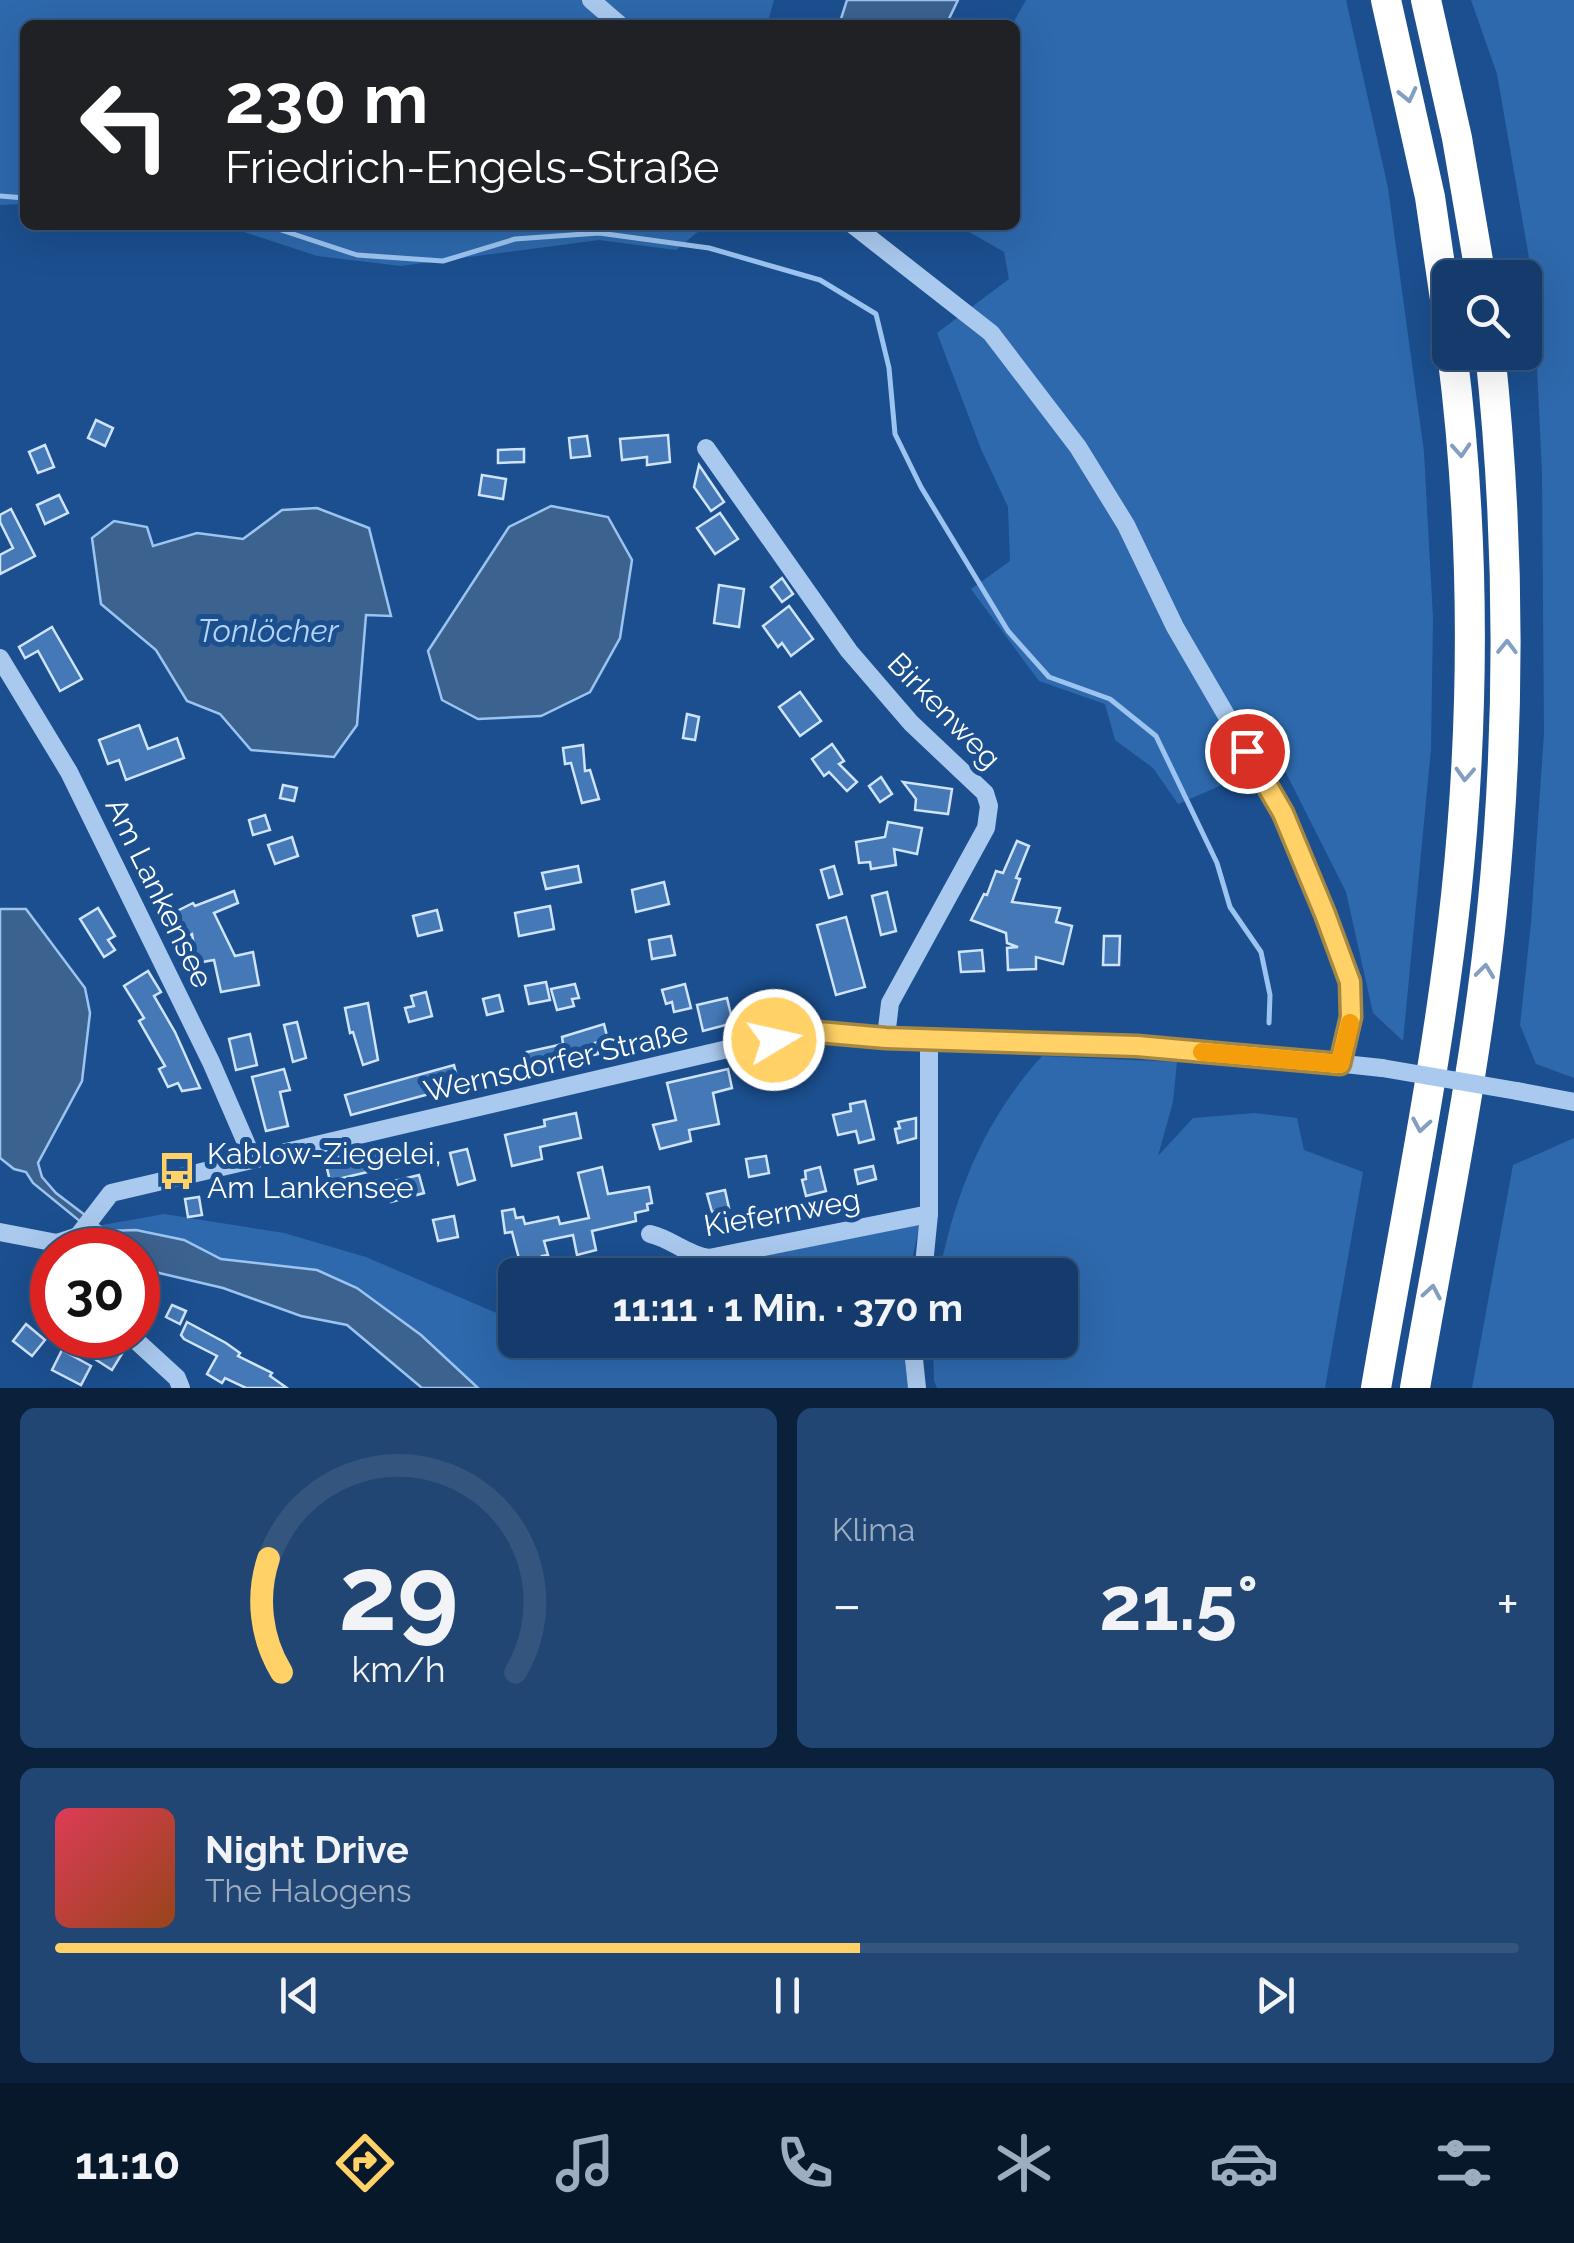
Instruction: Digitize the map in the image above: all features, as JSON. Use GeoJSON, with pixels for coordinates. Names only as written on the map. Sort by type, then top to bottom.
{"type":"FeatureCollection","features":[{"type":"Feature","properties":{"kind":"highway"},"geometry":{"type":"LineString","coordinates":[[1386,0],[1422,160],[1438,260]]}},
{"type":"Feature","properties":{"kind":"highway"},"geometry":{"type":"LineString","coordinates":[[1426,0],[1457,138],[1478,260]]}},
{"type":"Feature","properties":{"kind":"highway"},"geometry":{"type":"LineString","coordinates":[[1376,1388],[1443,994],[1464,808],[1468,553],[1453,370]]}},
{"type":"Feature","properties":{"kind":"highway"},"geometry":{"type":"LineString","coordinates":[[1415,1388],[1481,1001],[1502,807],[1507,630],[1503,509],[1491,370]]}},
{"type":"Feature","properties":{"kind":"street"},"geometry":{"type":"LineString","coordinates":[[591,0],[614,20]]}},
{"type":"Feature","properties":{"kind":"street"},"geometry":{"type":"LineString","coordinates":[[859,230],[991,333],[1078,447],[1126,525],[1176,627],[1283,813],[1325,914],[1352,995],[1340,1064]]}},
{"type":"Feature","properties":{"kind":"street","name":"Birkenweg"},"geometry":{"type":"LineString","coordinates":[[706,448],[849,652],[911,723],[985,793],[989,806],[986,828],[890,1003],[886,1038]]}},
{"type":"Feature","properties":{"kind":"street","name":"Am Lankensee"},"geometry":{"type":"LineString","coordinates":[[0,658],[69,772],[211,1062],[252,1160]]}},
{"type":"Feature","properties":{"kind":"street","name":"Wernsdorfer Straße"},"geometry":{"type":"LineString","coordinates":[[83,1228],[111,1194],[796,1033],[1137,1046],[1340,1064],[1574,1102]]}},
{"type":"Feature","properties":{"kind":"street"},"geometry":{"type":"LineString","coordinates":[[925,1258],[929,1214],[929,1038]]}},
{"type":"Feature","properties":{"kind":"street","name":"Kiefernweg"},"geometry":{"type":"LineString","coordinates":[[650,1234],[662,1236],[694,1256],[709,1258],[929,1214]]}},
{"type":"Feature","properties":{"kind":"street"},"geometry":{"type":"LineString","coordinates":[[0,1232],[30,1242]]}},
{"type":"Feature","properties":{"kind":"street"},"geometry":{"type":"LineString","coordinates":[[155,1358],[176,1378],[180,1388]]}},
{"type":"Feature","properties":{"kind":"street"},"geometry":{"type":"LineString","coordinates":[[914,1358],[918,1388]]}},
{"type":"Feature","properties":{"kind":"shaded area"},"geometry":{"type":"Polygon","coordinates":[[[0,0],[582,0],[607,20],[20,20],[20,204],[0,205],[0,0]]]}},
{"type":"Feature","properties":{"kind":"shaded area"},"geometry":{"type":"Polygon","coordinates":[[[593,0],[774,0],[768,20],[615,20],[593,0]]]}},
{"type":"Feature","properties":{"kind":"shaded area"},"geometry":{"type":"Polygon","coordinates":[[[1026,0],[1346,0],[1388,188],[1424,452],[1433,618],[1431,749],[1403,1041],[1373,1013],[1346,892],[1274,749],[1250,773],[1178,804],[1153,768],[1115,740],[1105,704],[1039,681],[971,589],[1010,561],[1008,507],[981,449],[937,333],[1009,279],[1004,252],[966,230],[1020,230],[1020,20],[1015,20],[1026,0]]]}},
{"type":"Feature","properties":{"kind":"shaded area"},"geometry":{"type":"Polygon","coordinates":[[[1471,0],[1574,0],[1574,1078],[1536,1064],[1520,1025],[1544,733],[1537,370],[1542,370],[1542,260],[1529,260],[1497,74],[1471,0]]]}},
{"type":"Feature","properties":{"kind":"shaded area"},"geometry":{"type":"Polygon","coordinates":[[[238,230],[700,230],[676,250],[599,240],[401,266],[317,256],[238,230]]]}},
{"type":"Feature","properties":{"kind":"shaded area"},"geometry":{"type":"Polygon","coordinates":[[[1042,1056],[1177,1062],[1173,1102],[1158,1156],[1193,1118],[1254,1113],[1297,1118],[1304,1150],[1363,1172],[1325,1388],[937,1388],[933,1358],[1078,1358],[1078,1258],[943,1258],[975,1158],[1022,1080],[1042,1056]]]}},
{"type":"Feature","properties":{"kind":"shaded area"},"geometry":{"type":"Polygon","coordinates":[[[1574,1138],[1574,1388],[1472,1388],[1513,1165],[1574,1138]]]}},
{"type":"Feature","properties":{"kind":"shaded area"},"geometry":{"type":"Polygon","coordinates":[[[164,1214],[284,1233],[366,1257],[498,1314],[498,1358],[905,1358],[908,1388],[478,1388],[421,1335],[357,1288],[317,1270],[221,1259],[184,1240],[160,1235],[160,1228],[97,1226],[164,1214]]]}},
{"type":"Feature","properties":{"kind":"shaded area"},"geometry":{"type":"Polygon","coordinates":[[[920,1222],[913,1258],[745,1258],[920,1222]]]}},
{"type":"Feature","properties":{"kind":"water"},"geometry":{"type":"Polygon","coordinates":[[[847,0],[958,0],[948,20],[841,20],[847,0]]]}},
{"type":"Feature","properties":{"kind":"water","name":"Tonlöcher"},"geometry":{"type":"Polygon","coordinates":[[[551,506],[608,517],[632,560],[620,638],[590,692],[541,716],[478,719],[442,700],[428,651],[509,527],[551,506]]]}},
{"type":"Feature","properties":{"kind":"water","name":"Tonlöcher"},"geometry":{"type":"Polygon","coordinates":[[[317,508],[369,528],[391,616],[366,615],[357,725],[334,757],[251,750],[220,714],[187,701],[156,650],[101,604],[92,538],[114,521],[147,527],[153,546],[197,533],[243,539],[282,510],[317,508]]]}},
{"type":"Feature","properties":{"kind":"water"},"geometry":{"type":"Polygon","coordinates":[[[0,909],[26,909],[85,988],[90,1013],[82,1081],[38,1163],[42,1177],[56,1193],[102,1228],[88,1228],[33,1183],[26,1172],[14,1169],[0,1158],[0,909]]]}},
{"type":"Feature","properties":{"kind":"water"},"geometry":{"type":"Polygon","coordinates":[[[160,1235],[184,1240],[221,1259],[317,1270],[357,1288],[421,1335],[478,1388],[422,1388],[347,1325],[301,1316],[223,1288],[160,1273],[160,1235]]]}},
{"type":"Feature","properties":{"kind":"building"},"geometry":{"type":"Polygon","coordinates":[[[96,420],[113,428],[105,446],[88,438],[96,420]]]}},
{"type":"Feature","properties":{"kind":"building"},"geometry":{"type":"Polygon","coordinates":[[[668,435],[670,462],[647,465],[647,457],[622,460],[620,439],[668,435]]]}},
{"type":"Feature","properties":{"kind":"building"},"geometry":{"type":"Polygon","coordinates":[[[587,436],[590,456],[571,458],[569,438],[587,436]]]}},
{"type":"Feature","properties":{"kind":"building"},"geometry":{"type":"Polygon","coordinates":[[[45,445],[54,467],[38,473],[29,452],[45,445]]]}},
{"type":"Feature","properties":{"kind":"building"},"geometry":{"type":"Polygon","coordinates":[[[524,449],[524,462],[498,463],[498,450],[524,449]]]}},
{"type":"Feature","properties":{"kind":"building"},"geometry":{"type":"Polygon","coordinates":[[[699,465],[724,502],[711,511],[694,487],[699,465]]]}},
{"type":"Feature","properties":{"kind":"building"},"geometry":{"type":"Polygon","coordinates":[[[482,475],[506,479],[503,499],[479,495],[482,475]]]}},
{"type":"Feature","properties":{"kind":"building"},"geometry":{"type":"Polygon","coordinates":[[[59,495],[68,513],[45,524],[37,505],[59,495]]]}},
{"type":"Feature","properties":{"kind":"building"},"geometry":{"type":"Polygon","coordinates":[[[11,509],[35,556],[0,574],[0,555],[13,548],[0,515],[11,509]]]}},
{"type":"Feature","properties":{"kind":"building"},"geometry":{"type":"Polygon","coordinates":[[[720,513],[738,539],[715,554],[697,528],[720,513]]]}},
{"type":"Feature","properties":{"kind":"building"},"geometry":{"type":"Polygon","coordinates":[[[782,578],[793,594],[782,602],[771,587],[782,578]]]}},
{"type":"Feature","properties":{"kind":"building"},"geometry":{"type":"Polygon","coordinates":[[[719,585],[744,589],[739,627],[714,623],[719,585]]]}},
{"type":"Feature","properties":{"kind":"building"},"geometry":{"type":"Polygon","coordinates":[[[789,606],[813,639],[791,656],[782,643],[778,647],[763,626],[789,606]]]}},
{"type":"Feature","properties":{"kind":"building"},"geometry":{"type":"Polygon","coordinates":[[[52,627],[82,679],[60,691],[38,651],[25,658],[19,647],[52,627]]]}},
{"type":"Feature","properties":{"kind":"building"},"geometry":{"type":"Polygon","coordinates":[[[800,692],[821,721],[800,736],[779,707],[800,692]]]}},
{"type":"Feature","properties":{"kind":"building"},"geometry":{"type":"Polygon","coordinates":[[[687,714],[699,717],[695,740],[683,738],[687,714]]]}},
{"type":"Feature","properties":{"kind":"building"},"geometry":{"type":"Polygon","coordinates":[[[139,725],[148,749],[177,738],[184,758],[126,780],[119,760],[108,764],[99,740],[139,725]]]}},
{"type":"Feature","properties":{"kind":"building"},"geometry":{"type":"Polygon","coordinates":[[[832,744],[844,761],[839,764],[857,782],[847,791],[829,772],[824,776],[812,759],[832,744]]]}},
{"type":"Feature","properties":{"kind":"building"},"geometry":{"type":"Polygon","coordinates":[[[583,745],[585,771],[590,770],[599,799],[582,803],[571,763],[565,764],[563,748],[583,745]]]}},
{"type":"Feature","properties":{"kind":"building"},"geometry":{"type":"Polygon","coordinates":[[[881,777],[892,794],[880,802],[869,786],[881,777]]]}},
{"type":"Feature","properties":{"kind":"building"},"geometry":{"type":"Polygon","coordinates":[[[903,782],[952,789],[948,814],[915,810],[916,799],[903,782]]]}},
{"type":"Feature","properties":{"kind":"building"},"geometry":{"type":"Polygon","coordinates":[[[283,785],[297,788],[294,801],[280,798],[283,785]]]}},
{"type":"Feature","properties":{"kind":"building"},"geometry":{"type":"Polygon","coordinates":[[[265,815],[270,830],[253,835],[249,820],[265,815]]]}},
{"type":"Feature","properties":{"kind":"building"},"geometry":{"type":"Polygon","coordinates":[[[888,822],[922,828],[917,854],[894,849],[896,865],[871,869],[870,862],[859,863],[856,842],[885,837],[888,822]]]}},
{"type":"Feature","properties":{"kind":"building"},"geometry":{"type":"Polygon","coordinates":[[[292,837],[298,856],[275,864],[268,845],[292,837]]]}},
{"type":"Feature","properties":{"kind":"building"},"geometry":{"type":"Polygon","coordinates":[[[1017,841],[1029,846],[1016,878],[1020,879],[1012,902],[1060,908],[1056,922],[1072,926],[1063,964],[1036,957],[1036,969],[1008,970],[1007,948],[1018,947],[1007,943],[1006,933],[971,920],[996,871],[1003,873],[1017,841]]]}},
{"type":"Feature","properties":{"kind":"building"},"geometry":{"type":"Polygon","coordinates":[[[578,866],[581,882],[546,889],[542,873],[578,866]]]}},
{"type":"Feature","properties":{"kind":"building"},"geometry":{"type":"Polygon","coordinates":[[[834,866],[842,894],[829,898],[821,870],[834,866]]]}},
{"type":"Feature","properties":{"kind":"building"},"geometry":{"type":"Polygon","coordinates":[[[664,882],[669,904],[636,912],[632,890],[664,882]]]}},
{"type":"Feature","properties":{"kind":"building"},"geometry":{"type":"Polygon","coordinates":[[[234,891],[238,903],[214,913],[235,956],[253,952],[259,985],[221,992],[214,960],[197,963],[192,934],[183,938],[171,914],[234,891]]]}},
{"type":"Feature","properties":{"kind":"building"},"geometry":{"type":"Polygon","coordinates":[[[887,892],[896,931],[881,935],[872,896],[887,892]]]}},
{"type":"Feature","properties":{"kind":"building"},"geometry":{"type":"Polygon","coordinates":[[[550,906],[554,929],[519,936],[515,913],[550,906]]]}},
{"type":"Feature","properties":{"kind":"building"},"geometry":{"type":"Polygon","coordinates":[[[98,908],[115,936],[108,940],[115,950],[104,957],[80,919],[98,908]]]}},
{"type":"Feature","properties":{"kind":"building"},"geometry":{"type":"Polygon","coordinates":[[[437,910],[442,930],[418,936],[413,916],[437,910]]]}},
{"type":"Feature","properties":{"kind":"building"},"geometry":{"type":"Polygon","coordinates":[[[846,917],[865,987],[836,995],[817,925],[846,917]]]}},
{"type":"Feature","properties":{"kind":"building"},"geometry":{"type":"Polygon","coordinates":[[[671,936],[675,955],[652,959],[649,940],[671,936]]]}},
{"type":"Feature","properties":{"kind":"building"},"geometry":{"type":"Polygon","coordinates":[[[1104,936],[1120,936],[1119,965],[1103,965],[1104,936]]]}},
{"type":"Feature","properties":{"kind":"building"},"geometry":{"type":"Polygon","coordinates":[[[982,950],[984,971],[961,972],[959,952],[982,950]]]}},
{"type":"Feature","properties":{"kind":"building"},"geometry":{"type":"Polygon","coordinates":[[[148,971],[161,992],[154,996],[200,1088],[182,1091],[178,1083],[168,1087],[159,1069],[165,1066],[139,1021],[144,1018],[124,986],[148,971]]]}},
{"type":"Feature","properties":{"kind":"building"},"geometry":{"type":"Polygon","coordinates":[[[546,982],[550,1000],[529,1004],[525,986],[546,982]]]}},
{"type":"Feature","properties":{"kind":"building"},"geometry":{"type":"Polygon","coordinates":[[[575,984],[579,998],[572,999],[574,1006],[557,1010],[551,989],[575,984]]]}},
{"type":"Feature","properties":{"kind":"building"},"geometry":{"type":"Polygon","coordinates":[[[685,984],[691,1008],[674,1012],[672,1002],[666,1004],[662,990],[685,984]]]}},
{"type":"Feature","properties":{"kind":"building"},"geometry":{"type":"Polygon","coordinates":[[[426,992],[432,1016],[409,1022],[405,1008],[414,1006],[411,996],[426,992]]]}},
{"type":"Feature","properties":{"kind":"building"},"geometry":{"type":"Polygon","coordinates":[[[499,995],[503,1011],[487,1015],[483,999],[499,995]]]}},
{"type":"Feature","properties":{"kind":"building"},"geometry":{"type":"Polygon","coordinates":[[[727,998],[733,1023],[703,1031],[697,1005],[727,998]]]}},
{"type":"Feature","properties":{"kind":"building"},"geometry":{"type":"Polygon","coordinates":[[[368,1003],[378,1060],[363,1065],[345,1008],[368,1003]]]}},
{"type":"Feature","properties":{"kind":"building"},"geometry":{"type":"Polygon","coordinates":[[[297,1022],[306,1058],[293,1062],[284,1025],[297,1022]]]}},
{"type":"Feature","properties":{"kind":"building"},"geometry":{"type":"Polygon","coordinates":[[[604,1024],[608,1040],[595,1043],[598,1054],[553,1064],[554,1069],[532,1074],[527,1052],[563,1044],[562,1037],[604,1024]]]}},
{"type":"Feature","properties":{"kind":"building"},"geometry":{"type":"Polygon","coordinates":[[[250,1034],[257,1065],[236,1070],[229,1039],[250,1034]]]}},
{"type":"Feature","properties":{"kind":"building"},"geometry":{"type":"Polygon","coordinates":[[[454,1065],[459,1086],[351,1115],[345,1095],[454,1065]]]}},
{"type":"Feature","properties":{"kind":"building"},"geometry":{"type":"Polygon","coordinates":[[[284,1069],[290,1090],[280,1092],[288,1126],[266,1131],[252,1077],[284,1069]]]}},
{"type":"Feature","properties":{"kind":"building"},"geometry":{"type":"Polygon","coordinates":[[[728,1069],[732,1088],[713,1093],[719,1124],[689,1130],[691,1141],[660,1149],[653,1125],[676,1120],[667,1083],[728,1069]]]}},
{"type":"Feature","properties":{"kind":"building"},"geometry":{"type":"Polygon","coordinates":[[[865,1101],[874,1139],[859,1143],[856,1131],[838,1135],[833,1115],[851,1111],[850,1104],[865,1101]]]}},
{"type":"Feature","properties":{"kind":"building"},"geometry":{"type":"Polygon","coordinates":[[[576,1113],[581,1138],[540,1147],[542,1159],[512,1166],[505,1135],[545,1126],[544,1120],[576,1113]]]}},
{"type":"Feature","properties":{"kind":"building"},"geometry":{"type":"Polygon","coordinates":[[[916,1118],[916,1138],[898,1143],[898,1122],[916,1118]]]}},
{"type":"Feature","properties":{"kind":"building"},"geometry":{"type":"Polygon","coordinates":[[[375,1148],[380,1169],[330,1181],[325,1160],[375,1148]]]}},
{"type":"Feature","properties":{"kind":"building"},"geometry":{"type":"Polygon","coordinates":[[[467,1149],[475,1180],[458,1185],[450,1153],[467,1149]]]}},
{"type":"Feature","properties":{"kind":"building"},"geometry":{"type":"Polygon","coordinates":[[[766,1156],[769,1173],[749,1177],[746,1159],[766,1156]]]}},
{"type":"Feature","properties":{"kind":"building"},"geometry":{"type":"Polygon","coordinates":[[[873,1166],[876,1179],[858,1184],[855,1170],[873,1166]]]}},
{"type":"Feature","properties":{"kind":"building"},"geometry":{"type":"Polygon","coordinates":[[[602,1167],[608,1194],[649,1187],[652,1203],[647,1204],[648,1210],[635,1213],[636,1221],[592,1231],[596,1250],[577,1255],[573,1235],[544,1241],[548,1255],[542,1258],[519,1258],[512,1232],[505,1233],[502,1211],[514,1209],[516,1218],[523,1217],[525,1224],[558,1217],[560,1224],[589,1218],[578,1173],[602,1167]]]}},
{"type":"Feature","properties":{"kind":"building"},"geometry":{"type":"Polygon","coordinates":[[[820,1167],[826,1191],[806,1196],[802,1180],[806,1179],[805,1171],[820,1167]]]}},
{"type":"Feature","properties":{"kind":"building"},"geometry":{"type":"Polygon","coordinates":[[[419,1175],[424,1193],[391,1202],[386,1183],[419,1175]]]}},
{"type":"Feature","properties":{"kind":"building"},"geometry":{"type":"Polygon","coordinates":[[[725,1190],[729,1208],[712,1212],[707,1194],[725,1190]]]}},
{"type":"Feature","properties":{"kind":"building"},"geometry":{"type":"Polygon","coordinates":[[[199,1197],[202,1215],[188,1217],[185,1199],[199,1197]]]}},
{"type":"Feature","properties":{"kind":"building"},"geometry":{"type":"Polygon","coordinates":[[[454,1216],[458,1237],[438,1241],[433,1220],[454,1216]]]}},
{"type":"Feature","properties":{"kind":"building"},"geometry":{"type":"Polygon","coordinates":[[[172,1305],[186,1311],[180,1324],[166,1317],[172,1305]]]}},
{"type":"Feature","properties":{"kind":"building"},"geometry":{"type":"Polygon","coordinates":[[[187,1322],[272,1373],[270,1376],[287,1388],[246,1388],[225,1378],[222,1383],[207,1374],[217,1356],[184,1339],[181,1335],[187,1322]]]}},
{"type":"Feature","properties":{"kind":"building"},"geometry":{"type":"Polygon","coordinates":[[[26,1324],[30,1327],[30,1354],[13,1341],[26,1324]]]}},
{"type":"Feature","properties":{"kind":"building"},"geometry":{"type":"Polygon","coordinates":[[[58,1358],[76,1358],[91,1366],[81,1385],[52,1370],[58,1358]]]}},
{"type":"Feature","properties":{"kind":"building"},"geometry":{"type":"Polygon","coordinates":[[[93,1358],[119,1358],[112,1370],[93,1358]]]}},
{"type":"Feature","properties":{"kind":"waterway"},"geometry":{"type":"LineString","coordinates":[[0,196],[20,198]]}},
{"type":"Feature","properties":{"kind":"waterway"},"geometry":{"type":"LineString","coordinates":[[281,230],[357,255],[443,261],[515,239],[599,233],[709,248],[820,280],[876,314],[889,368],[895,434],[921,487],[1008,631],[1049,677],[1110,699],[1156,736],[1217,863],[1230,907],[1261,952],[1270,995],[1269,1023]]}},
{"type":"Feature","properties":{"kind":"slow traffic"},"geometry":{"type":"LineString","coordinates":[[1202,1052],[1340,1064],[1350,1023]]}},
{"type":"Feature","properties":{"kind":"place","name":"Kablow-Ziegelei, Am Lankensee"},"geometry":{"type":"Point","coordinates":[177,1171]}},
{"type":"Feature","properties":{"kind":"route"},"geometry":{"type":"LineString","coordinates":[[774,1040],[818,1032],[886,1038],[1137,1046],[1340,1064],[1351,1017],[1350,982],[1283,813],[1247,751]]}}]}
